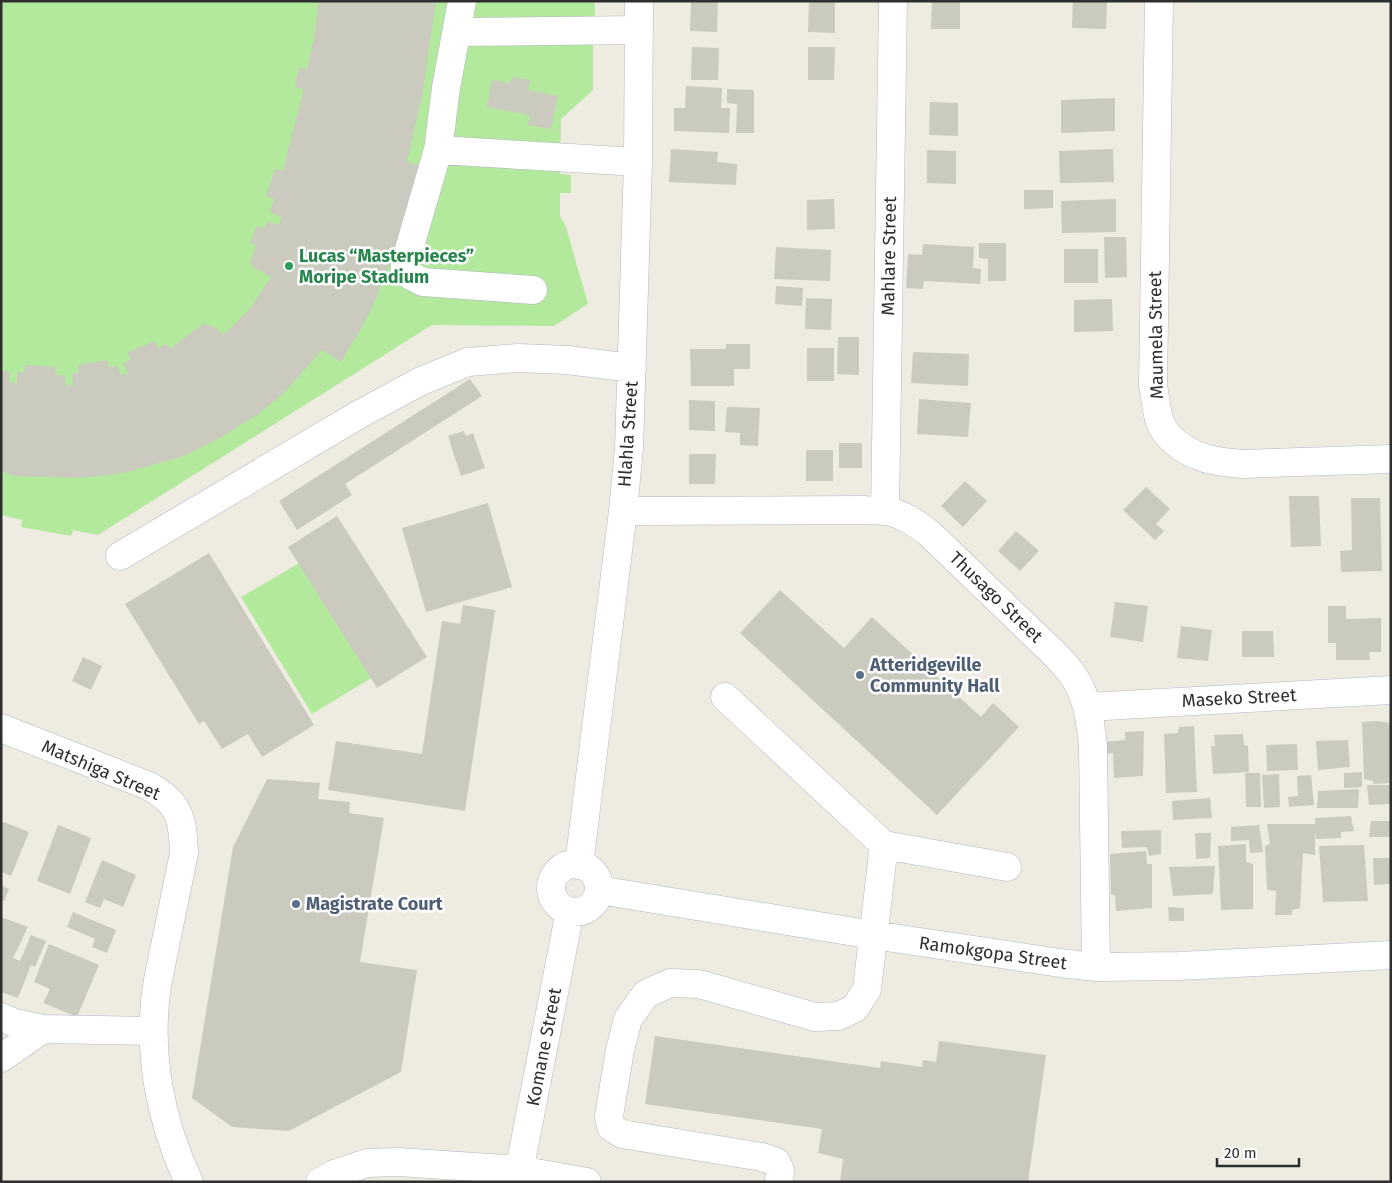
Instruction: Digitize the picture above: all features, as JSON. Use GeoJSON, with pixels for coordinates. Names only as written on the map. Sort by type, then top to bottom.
{"type":"FeatureCollection","features":[{"type":"Feature","properties":{"kind":"street"},"geometry":{"type":"LineString","coordinates":[[462,1],[446,88],[438,150],[405,263],[405,271],[423,282],[533,290]]}},
{"type":"Feature","properties":{"kind":"street","name":"Hlahla Street"},"geometry":{"type":"LineString","coordinates":[[579,865],[623,511],[629,448],[638,162],[639,1]]}},
{"type":"Feature","properties":{"kind":"street","name":"Mahlare Street"},"geometry":{"type":"LineString","coordinates":[[885,511],[894,1]]}},
{"type":"Feature","properties":{"kind":"street","name":"Maumela Street"},"geometry":{"type":"LineString","coordinates":[[1159,1],[1153,385],[1159,421],[1168,436],[1180,447],[1195,456],[1220,462],[1243,464],[1391,459]]}},
{"type":"Feature","properties":{"kind":"street"},"geometry":{"type":"LineString","coordinates":[[457,32],[639,30]]}},
{"type":"Feature","properties":{"kind":"street"},"geometry":{"type":"LineString","coordinates":[[438,150],[510,156],[638,162]]}},
{"type":"Feature","properties":{"kind":"street"},"geometry":{"type":"LineString","coordinates":[[120,556],[358,415],[421,381],[468,362],[518,358],[567,360],[632,368]]}},
{"type":"Feature","properties":{"kind":"street","name":"Thusago Street"},"geometry":{"type":"LineString","coordinates":[[623,511],[885,511],[900,515],[915,522],[930,534],[1059,658],[1072,674],[1082,692],[1087,707],[1093,746],[1096,967]]}},
{"type":"Feature","properties":{"kind":"street","name":"Maseko Street"},"geometry":{"type":"LineString","coordinates":[[1087,707],[1391,690]]}},
{"type":"Feature","properties":{"kind":"street"},"geometry":{"type":"LineString","coordinates":[[725,697],[884,845],[1007,867]]}},
{"type":"Feature","properties":{"kind":"street","name":"Matshiga Street"},"geometry":{"type":"LineString","coordinates":[[1,728],[149,786],[167,798],[178,812],[183,833],[184,853],[154,1006],[153,1031],[156,1074],[164,1113],[173,1143],[189,1182]]}},
{"type":"Feature","properties":{"kind":"street"},"geometry":{"type":"LineString","coordinates":[[779,1182],[780,1170],[776,1162],[762,1157],[622,1134],[612,1127],[611,1106],[620,1050],[628,1019],[646,994],[670,983],[699,984],[815,1016],[839,1016],[855,1008],[867,989],[884,845]]}},
{"type":"Feature","properties":{"kind":"street"},"geometry":{"type":"LineString","coordinates":[[570,865],[579,865],[590,869],[597,878],[599,890],[594,903],[577,912],[570,911],[556,903],[551,888],[557,873],[563,868],[570,865]]}},
{"type":"Feature","properties":{"kind":"street","name":"Ramokgopa Street"},"geometry":{"type":"LineString","coordinates":[[599,890],[873,935],[1096,967],[1179,966],[1391,955]]}},
{"type":"Feature","properties":{"kind":"street","name":"Komane Street"},"geometry":{"type":"LineString","coordinates":[[518,1176],[570,911]]}},
{"type":"Feature","properties":{"kind":"street"},"geometry":{"type":"LineString","coordinates":[[1,1017],[43,1029],[153,1031]]}},
{"type":"Feature","properties":{"kind":"street"},"geometry":{"type":"LineString","coordinates":[[1,1058],[43,1029]]}},
{"type":"Feature","properties":{"kind":"street"},"geometry":{"type":"LineString","coordinates":[[320,1182],[334,1174],[367,1163],[399,1162],[587,1182]]}},
{"type":"Feature","properties":{"kind":"green space","name":"Lucas “Masterpieces” Moripe Stadium"},"geometry":{"type":"Polygon","coordinates":[[[1,1],[595,1],[595,20],[581,39],[583,45],[593,45],[593,90],[561,119],[560,174],[571,175],[571,193],[560,193],[560,216],[566,227],[588,304],[554,326],[432,325],[98,535],[73,530],[71,536],[21,527],[22,520],[1,515],[1,1]]]}},
{"type":"Feature","properties":{"kind":"green space"},"geometry":{"type":"Polygon","coordinates":[[[303,561],[373,677],[312,714],[241,597],[303,561]]]}},
{"type":"Feature","properties":{"kind":"building"},"geometry":{"type":"Polygon","coordinates":[[[319,1],[436,1],[422,96],[407,162],[419,165],[398,241],[382,283],[367,318],[341,362],[322,350],[284,393],[257,415],[215,441],[181,457],[123,473],[82,478],[16,476],[1,472],[1,370],[10,372],[9,382],[17,383],[17,372],[24,373],[25,365],[55,367],[56,375],[65,375],[66,386],[73,385],[72,374],[78,373],[78,365],[107,360],[109,367],[118,366],[121,375],[128,373],[123,363],[130,360],[128,352],[155,341],[158,348],[166,344],[171,348],[203,324],[215,327],[223,335],[248,311],[271,277],[253,267],[250,262],[256,246],[250,243],[257,226],[264,229],[267,221],[279,225],[282,217],[270,212],[274,199],[266,196],[275,169],[283,170],[304,89],[295,87],[299,67],[307,69],[319,1]]]}},
{"type":"Feature","properties":{"kind":"building"},"geometry":{"type":"Polygon","coordinates":[[[691,1],[718,1],[717,32],[690,31],[691,1]]]}},
{"type":"Feature","properties":{"kind":"building"},"geometry":{"type":"Polygon","coordinates":[[[809,1],[835,1],[835,33],[808,32],[809,1]]]}},
{"type":"Feature","properties":{"kind":"building"},"geometry":{"type":"Polygon","coordinates":[[[932,1],[960,1],[960,29],[931,29],[932,1]]]}},
{"type":"Feature","properties":{"kind":"building"},"geometry":{"type":"Polygon","coordinates":[[[1073,1],[1107,1],[1106,29],[1072,28],[1073,1]]]}},
{"type":"Feature","properties":{"kind":"building"},"geometry":{"type":"Polygon","coordinates":[[[692,47],[719,48],[718,80],[691,80],[692,47]]]}},
{"type":"Feature","properties":{"kind":"building"},"geometry":{"type":"Polygon","coordinates":[[[808,47],[835,47],[834,80],[808,80],[808,47]]]}},
{"type":"Feature","properties":{"kind":"building"},"geometry":{"type":"Polygon","coordinates":[[[512,77],[530,80],[528,90],[558,96],[551,129],[528,125],[530,115],[487,107],[492,80],[510,83],[512,77]]]}},
{"type":"Feature","properties":{"kind":"building"},"geometry":{"type":"Polygon","coordinates":[[[686,86],[722,88],[721,108],[730,108],[729,133],[674,131],[674,108],[685,108],[686,86]]]}},
{"type":"Feature","properties":{"kind":"building"},"geometry":{"type":"Polygon","coordinates":[[[727,89],[754,90],[754,133],[736,133],[737,104],[727,103],[727,89]]]}},
{"type":"Feature","properties":{"kind":"building"},"geometry":{"type":"Polygon","coordinates":[[[1115,98],[1115,131],[1061,133],[1061,100],[1115,98]]]}},
{"type":"Feature","properties":{"kind":"building"},"geometry":{"type":"Polygon","coordinates":[[[930,102],[958,103],[958,136],[929,135],[930,102]]]}},
{"type":"Feature","properties":{"kind":"building"},"geometry":{"type":"Polygon","coordinates":[[[671,149],[718,152],[717,162],[737,164],[736,185],[669,182],[671,149]]]}},
{"type":"Feature","properties":{"kind":"building"},"geometry":{"type":"Polygon","coordinates":[[[1113,149],[1114,182],[1060,183],[1059,151],[1113,149]]]}},
{"type":"Feature","properties":{"kind":"building"},"geometry":{"type":"Polygon","coordinates":[[[927,150],[956,151],[956,184],[927,183],[927,150]]]}},
{"type":"Feature","properties":{"kind":"building"},"geometry":{"type":"Polygon","coordinates":[[[1024,190],[1053,190],[1053,208],[1024,209],[1024,190]]]}},
{"type":"Feature","properties":{"kind":"building"},"geometry":{"type":"Polygon","coordinates":[[[834,199],[835,229],[807,230],[807,200],[834,199]]]}},
{"type":"Feature","properties":{"kind":"building"},"geometry":{"type":"Polygon","coordinates":[[[1116,199],[1116,232],[1062,233],[1061,201],[1116,199]]]}},
{"type":"Feature","properties":{"kind":"building"},"geometry":{"type":"Polygon","coordinates":[[[1104,237],[1126,237],[1127,277],[1105,278],[1104,237]]]}},
{"type":"Feature","properties":{"kind":"building"},"geometry":{"type":"Polygon","coordinates":[[[979,243],[1006,243],[1006,281],[988,281],[988,259],[979,258],[979,243]]]}},
{"type":"Feature","properties":{"kind":"building"},"geometry":{"type":"Polygon","coordinates":[[[923,244],[974,247],[973,268],[981,269],[980,284],[924,281],[923,289],[906,288],[908,254],[922,255],[923,244]]]}},
{"type":"Feature","properties":{"kind":"building"},"geometry":{"type":"Polygon","coordinates":[[[776,247],[831,250],[830,281],[774,279],[776,247]]]}},
{"type":"Feature","properties":{"kind":"building"},"geometry":{"type":"Polygon","coordinates":[[[1064,249],[1098,249],[1098,283],[1064,283],[1064,249]]]}},
{"type":"Feature","properties":{"kind":"building"},"geometry":{"type":"Polygon","coordinates":[[[776,286],[803,288],[802,306],[775,304],[776,286]]]}},
{"type":"Feature","properties":{"kind":"building"},"geometry":{"type":"Polygon","coordinates":[[[806,298],[832,299],[831,330],[805,329],[806,298]]]}},
{"type":"Feature","properties":{"kind":"building"},"geometry":{"type":"Polygon","coordinates":[[[1112,299],[1113,331],[1074,332],[1074,300],[1112,299]]]}},
{"type":"Feature","properties":{"kind":"building"},"geometry":{"type":"Polygon","coordinates":[[[838,337],[859,337],[859,375],[837,374],[838,337]]]}},
{"type":"Feature","properties":{"kind":"building"},"geometry":{"type":"Polygon","coordinates":[[[726,344],[750,344],[750,369],[734,369],[734,386],[691,386],[690,349],[726,349],[726,344]]]}},
{"type":"Feature","properties":{"kind":"building"},"geometry":{"type":"Polygon","coordinates":[[[807,348],[834,348],[834,381],[807,381],[807,348]]]}},
{"type":"Feature","properties":{"kind":"building"},"geometry":{"type":"Polygon","coordinates":[[[913,352],[969,354],[968,386],[911,383],[913,352]]]}},
{"type":"Feature","properties":{"kind":"building"},"geometry":{"type":"Polygon","coordinates":[[[470,379],[482,396],[345,484],[352,495],[297,530],[279,501],[470,379]]]}},
{"type":"Feature","properties":{"kind":"building"},"geometry":{"type":"Polygon","coordinates":[[[919,399],[971,403],[968,437],[917,434],[919,399]]]}},
{"type":"Feature","properties":{"kind":"building"},"geometry":{"type":"Polygon","coordinates":[[[689,400],[715,401],[715,431],[689,430],[689,400]]]}},
{"type":"Feature","properties":{"kind":"building"},"geometry":{"type":"Polygon","coordinates":[[[727,407],[760,408],[758,446],[740,445],[740,433],[725,432],[727,407]]]}},
{"type":"Feature","properties":{"kind":"building"},"geometry":{"type":"Polygon","coordinates":[[[464,431],[466,436],[473,433],[485,468],[461,476],[448,436],[464,431]]]}},
{"type":"Feature","properties":{"kind":"building"},"geometry":{"type":"Polygon","coordinates":[[[839,443],[862,443],[862,468],[839,468],[839,443]]]}},
{"type":"Feature","properties":{"kind":"building"},"geometry":{"type":"Polygon","coordinates":[[[806,450],[833,450],[833,481],[806,481],[806,450]]]}},
{"type":"Feature","properties":{"kind":"building"},"geometry":{"type":"Polygon","coordinates":[[[689,454],[716,454],[715,484],[689,484],[689,454]]]}},
{"type":"Feature","properties":{"kind":"building"},"geometry":{"type":"Polygon","coordinates":[[[965,481],[987,501],[963,527],[941,506],[965,481]]]}},
{"type":"Feature","properties":{"kind":"building"},"geometry":{"type":"Polygon","coordinates":[[[1146,487],[1170,509],[1156,524],[1164,531],[1155,540],[1123,510],[1146,487]]]}},
{"type":"Feature","properties":{"kind":"building"},"geometry":{"type":"Polygon","coordinates":[[[1289,496],[1319,496],[1321,546],[1291,547],[1289,496]]]}},
{"type":"Feature","properties":{"kind":"building"},"geometry":{"type":"Polygon","coordinates":[[[1351,498],[1380,498],[1382,571],[1341,572],[1340,551],[1352,550],[1351,498]]]}},
{"type":"Feature","properties":{"kind":"building"},"geometry":{"type":"Polygon","coordinates":[[[488,503],[512,587],[426,612],[402,528],[488,503]]]}},
{"type":"Feature","properties":{"kind":"building"},"geometry":{"type":"Polygon","coordinates":[[[337,516],[427,657],[377,688],[288,547],[337,516]]]}},
{"type":"Feature","properties":{"kind":"building"},"geometry":{"type":"Polygon","coordinates":[[[1016,531],[1039,551],[1020,571],[998,551],[1016,531]]]}},
{"type":"Feature","properties":{"kind":"building"},"geometry":{"type":"Polygon","coordinates":[[[209,553],[314,725],[262,757],[248,734],[222,749],[204,721],[199,724],[125,604],[209,553]]]}},
{"type":"Feature","properties":{"kind":"building","name":"Atteridgeville Community Hall"},"geometry":{"type":"Polygon","coordinates":[[[780,590],[844,648],[872,617],[981,717],[993,703],[1019,727],[937,815],[740,633],[780,590]]]}},
{"type":"Feature","properties":{"kind":"building"},"geometry":{"type":"Polygon","coordinates":[[[1115,602],[1148,606],[1143,642],[1110,637],[1115,602]]]}},
{"type":"Feature","properties":{"kind":"building"},"geometry":{"type":"Polygon","coordinates":[[[463,605],[495,610],[465,811],[328,790],[336,741],[422,754],[442,621],[460,624],[463,605]]]}},
{"type":"Feature","properties":{"kind":"building"},"geometry":{"type":"Polygon","coordinates":[[[1328,606],[1346,606],[1346,619],[1381,618],[1381,652],[1369,652],[1370,660],[1336,660],[1336,643],[1328,643],[1328,606]]]}},
{"type":"Feature","properties":{"kind":"building"},"geometry":{"type":"Polygon","coordinates":[[[1181,626],[1212,630],[1208,661],[1177,658],[1181,626]]]}},
{"type":"Feature","properties":{"kind":"building"},"geometry":{"type":"Polygon","coordinates":[[[1242,631],[1273,631],[1274,657],[1242,657],[1242,631]]]}},
{"type":"Feature","properties":{"kind":"building"},"geometry":{"type":"Polygon","coordinates":[[[83,657],[102,666],[91,690],[72,681],[83,657]]]}},
{"type":"Feature","properties":{"kind":"building"},"geometry":{"type":"Polygon","coordinates":[[[1377,721],[1391,723],[1391,783],[1373,784],[1373,781],[1364,779],[1362,722],[1377,721]]]}},
{"type":"Feature","properties":{"kind":"building"},"geometry":{"type":"Polygon","coordinates":[[[1194,726],[1197,792],[1166,793],[1164,734],[1178,733],[1179,727],[1194,726]]]}},
{"type":"Feature","properties":{"kind":"building"},"geometry":{"type":"Polygon","coordinates":[[[1144,731],[1143,776],[1114,778],[1113,753],[1104,754],[1105,742],[1125,740],[1125,732],[1144,731]]]}},
{"type":"Feature","properties":{"kind":"building"},"geometry":{"type":"Polygon","coordinates":[[[1243,734],[1244,745],[1248,746],[1249,772],[1213,774],[1211,746],[1215,746],[1214,735],[1243,734]]]}},
{"type":"Feature","properties":{"kind":"building"},"geometry":{"type":"Polygon","coordinates":[[[1348,740],[1350,767],[1318,770],[1316,741],[1348,740]]]}},
{"type":"Feature","properties":{"kind":"building"},"geometry":{"type":"Polygon","coordinates":[[[1297,744],[1298,770],[1267,771],[1266,745],[1297,744]]]}},
{"type":"Feature","properties":{"kind":"building"},"geometry":{"type":"Polygon","coordinates":[[[1362,772],[1362,787],[1344,788],[1344,773],[1362,772]]]}},
{"type":"Feature","properties":{"kind":"building"},"geometry":{"type":"Polygon","coordinates":[[[1245,773],[1260,773],[1261,807],[1246,807],[1245,773]]]}},
{"type":"Feature","properties":{"kind":"building"},"geometry":{"type":"Polygon","coordinates":[[[1279,774],[1280,807],[1264,808],[1262,775],[1279,774]]]}},
{"type":"Feature","properties":{"kind":"building"},"geometry":{"type":"Polygon","coordinates":[[[1311,775],[1314,805],[1289,807],[1288,797],[1298,796],[1297,776],[1311,775]]]}},
{"type":"Feature","properties":{"kind":"building","name":"Magistrate Court"},"geometry":{"type":"Polygon","coordinates":[[[267,779],[320,783],[318,799],[350,802],[349,813],[384,818],[360,962],[417,970],[401,1072],[289,1131],[232,1127],[192,1098],[233,847],[267,779]]]}},
{"type":"Feature","properties":{"kind":"building"},"geometry":{"type":"Polygon","coordinates":[[[1367,785],[1391,785],[1391,804],[1369,805],[1367,785]]]}},
{"type":"Feature","properties":{"kind":"building"},"geometry":{"type":"Polygon","coordinates":[[[1359,789],[1358,808],[1317,808],[1318,791],[1359,789]]]}},
{"type":"Feature","properties":{"kind":"building"},"geometry":{"type":"Polygon","coordinates":[[[1210,798],[1212,818],[1173,820],[1172,801],[1210,798]]]}},
{"type":"Feature","properties":{"kind":"building"},"geometry":{"type":"Polygon","coordinates":[[[1351,816],[1354,831],[1341,832],[1341,838],[1316,839],[1315,829],[1315,855],[1303,853],[1300,908],[1292,910],[1292,915],[1275,915],[1276,891],[1267,890],[1265,846],[1270,844],[1267,824],[1315,824],[1315,818],[1351,816]]]}},
{"type":"Feature","properties":{"kind":"building"},"geometry":{"type":"Polygon","coordinates":[[[1,821],[29,832],[11,876],[1,872],[1,821]]]}},
{"type":"Feature","properties":{"kind":"building"},"geometry":{"type":"Polygon","coordinates":[[[1371,821],[1391,821],[1391,837],[1369,837],[1371,821]]]}},
{"type":"Feature","properties":{"kind":"building"},"geometry":{"type":"Polygon","coordinates":[[[58,825],[91,838],[70,894],[37,881],[58,825]]]}},
{"type":"Feature","properties":{"kind":"building"},"geometry":{"type":"Polygon","coordinates":[[[1259,825],[1263,852],[1250,853],[1249,840],[1231,841],[1231,827],[1259,825]]]}},
{"type":"Feature","properties":{"kind":"building"},"geometry":{"type":"Polygon","coordinates":[[[1161,830],[1161,854],[1149,856],[1147,847],[1122,848],[1121,831],[1161,830]]]}},
{"type":"Feature","properties":{"kind":"building"},"geometry":{"type":"Polygon","coordinates":[[[1195,833],[1211,833],[1210,858],[1196,859],[1195,833]]]}},
{"type":"Feature","properties":{"kind":"building"},"geometry":{"type":"Polygon","coordinates":[[[1246,844],[1246,862],[1253,864],[1253,909],[1221,910],[1218,846],[1246,844]]]}},
{"type":"Feature","properties":{"kind":"building"},"geometry":{"type":"Polygon","coordinates":[[[1364,845],[1368,901],[1323,902],[1319,846],[1364,845]]]}},
{"type":"Feature","properties":{"kind":"building"},"geometry":{"type":"Polygon","coordinates":[[[1146,851],[1147,864],[1152,864],[1152,908],[1116,911],[1115,895],[1111,895],[1110,854],[1146,851]]]}},
{"type":"Feature","properties":{"kind":"building"},"geometry":{"type":"Polygon","coordinates":[[[1373,858],[1391,858],[1391,884],[1374,885],[1373,858]]]}},
{"type":"Feature","properties":{"kind":"building"},"geometry":{"type":"Polygon","coordinates":[[[102,860],[136,875],[123,907],[104,899],[100,908],[85,902],[102,860]]]}},
{"type":"Feature","properties":{"kind":"building"},"geometry":{"type":"Polygon","coordinates":[[[1215,866],[1213,894],[1173,896],[1169,867],[1215,866]]]}},
{"type":"Feature","properties":{"kind":"building"},"geometry":{"type":"Polygon","coordinates":[[[1,885],[9,889],[4,901],[1,900],[1,885]]]}},
{"type":"Feature","properties":{"kind":"building"},"geometry":{"type":"Polygon","coordinates":[[[1168,907],[1184,908],[1184,921],[1169,921],[1168,907]]]}},
{"type":"Feature","properties":{"kind":"building"},"geometry":{"type":"Polygon","coordinates":[[[73,912],[116,930],[107,953],[92,947],[95,939],[67,927],[73,912]]]}},
{"type":"Feature","properties":{"kind":"building"},"geometry":{"type":"Polygon","coordinates":[[[1,917],[28,927],[13,958],[20,961],[31,935],[46,941],[35,967],[31,965],[18,998],[1,992],[1,917]]]}},
{"type":"Feature","properties":{"kind":"building"},"geometry":{"type":"Polygon","coordinates":[[[49,944],[99,965],[77,1017],[43,1003],[50,989],[34,982],[49,944]]]}},
{"type":"Feature","properties":{"kind":"building"},"geometry":{"type":"Polygon","coordinates":[[[655,1036],[880,1068],[881,1061],[922,1067],[923,1060],[936,1062],[939,1041],[1046,1055],[1028,1182],[840,1182],[843,1159],[818,1153],[822,1129],[645,1104],[655,1036]]]}},
{"type":"Feature","properties":{"kind":"place","name":"Lucas “Masterpieces” Moripe Stadium"},"geometry":{"type":"Point","coordinates":[289,266]}},
{"type":"Feature","properties":{"kind":"place","name":"Atteridgeville Community Hall"},"geometry":{"type":"Point","coordinates":[860,675]}},
{"type":"Feature","properties":{"kind":"place","name":"Magistrate Court"},"geometry":{"type":"Point","coordinates":[296,904]}}]}
